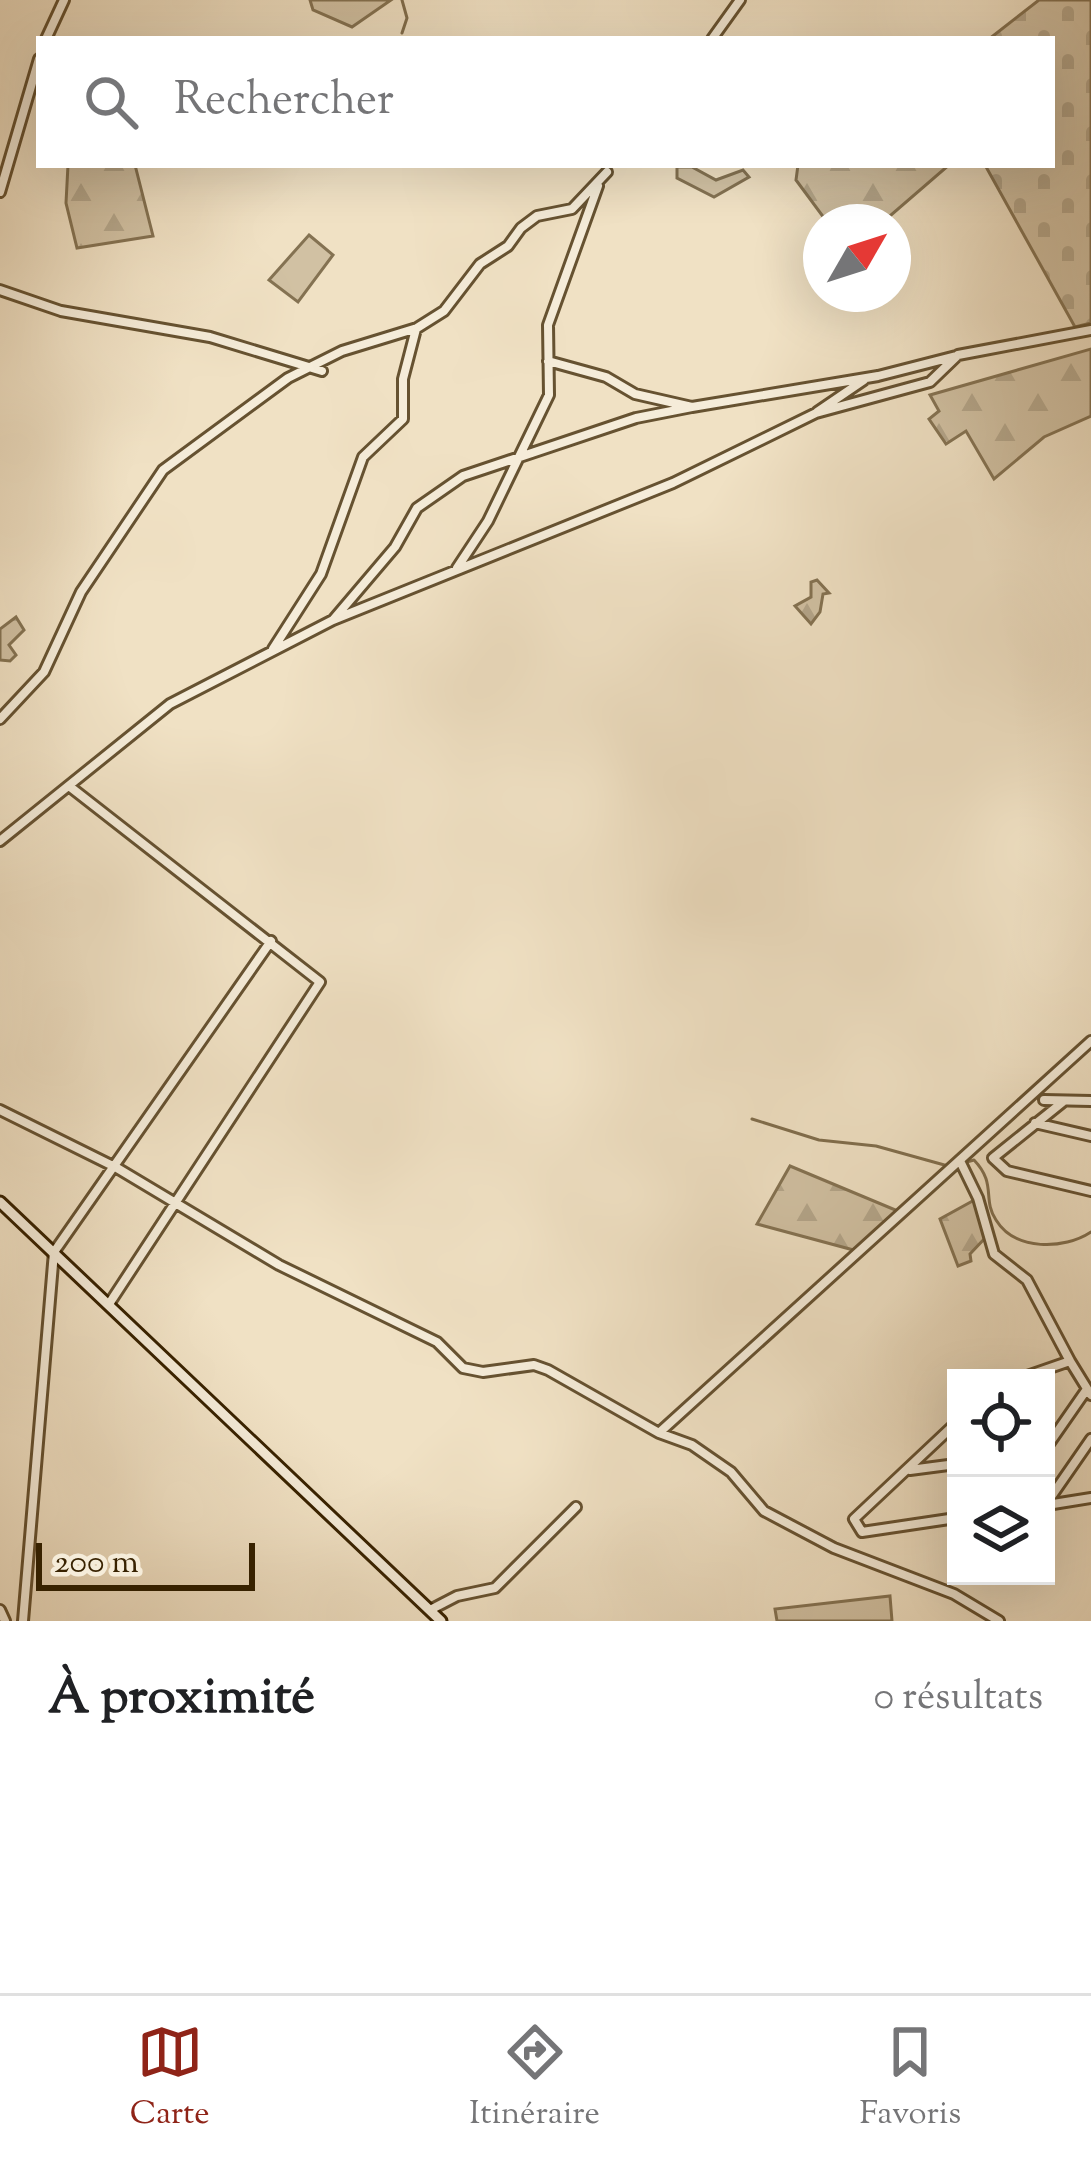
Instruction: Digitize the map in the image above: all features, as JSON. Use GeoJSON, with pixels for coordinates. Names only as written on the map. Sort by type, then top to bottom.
{"type":"FeatureCollection","features":[{"type":"Feature","properties":{"kind":"main road"},"geometry":{"type":"LineString","coordinates":[[0,1202],[441,1621]]}},
{"type":"Feature","properties":{"kind":"street"},"geometry":{"type":"LineString","coordinates":[[47,36],[64,0]]}},
{"type":"Feature","properties":{"kind":"street"},"geometry":{"type":"LineString","coordinates":[[714,36],[740,0]]}},
{"type":"Feature","properties":{"kind":"street"},"geometry":{"type":"LineString","coordinates":[[0,192],[36,68]]}},
{"type":"Feature","properties":{"kind":"street"},"geometry":{"type":"LineString","coordinates":[[0,719],[44,671],[75,603],[163,470],[311,367],[342,350],[417,328],[460,297],[480,264],[508,246],[521,227],[537,216],[572,209],[610,169]]}},
{"type":"Feature","properties":{"kind":"street"},"geometry":{"type":"LineString","coordinates":[[455,570],[488,521],[514,459],[549,395],[548,325],[589,201],[610,169]]}},
{"type":"Feature","properties":{"kind":"street"},"geometry":{"type":"LineString","coordinates":[[0,290],[61,310],[210,337],[322,371]]}},
{"type":"Feature","properties":{"kind":"street"},"geometry":{"type":"LineString","coordinates":[[272,652],[321,574],[363,457],[403,419],[403,379],[417,328]]}},
{"type":"Feature","properties":{"kind":"street"},"geometry":{"type":"LineString","coordinates":[[333,620],[394,547],[417,508],[463,476],[636,418],[868,377],[1091,330]]}},
{"type":"Feature","properties":{"kind":"street"},"geometry":{"type":"LineString","coordinates":[[816,413],[930,382],[958,355]]}},
{"type":"Feature","properties":{"kind":"street"},"geometry":{"type":"LineString","coordinates":[[548,361],[606,377],[635,394],[692,407]]}},
{"type":"Feature","properties":{"kind":"street"},"geometry":{"type":"LineString","coordinates":[[0,842],[170,704],[333,620],[673,483],[816,413],[868,377]]}},
{"type":"Feature","properties":{"kind":"street"},"geometry":{"type":"LineString","coordinates":[[69,786],[316,974],[319,990],[174,1200],[109,1304]]}},
{"type":"Feature","properties":{"kind":"street"},"geometry":{"type":"LineString","coordinates":[[22,1621],[54,1252],[272,941]]}},
{"type":"Feature","properties":{"kind":"street"},"geometry":{"type":"LineString","coordinates":[[659,1433],[1091,1041]]}},
{"type":"Feature","properties":{"kind":"street"},"geometry":{"type":"LineString","coordinates":[[1044,1100],[1091,1101]]}},
{"type":"Feature","properties":{"kind":"street"},"geometry":{"type":"LineString","coordinates":[[1064,1101],[995,1154],[995,1162],[1007,1171],[1091,1191]]}},
{"type":"Feature","properties":{"kind":"street"},"geometry":{"type":"LineString","coordinates":[[0,1110],[117,1168],[279,1265],[437,1342],[463,1368],[483,1372],[534,1365],[659,1433],[692,1445],[731,1472],[764,1511],[835,1548],[954,1594],[998,1621]]}},
{"type":"Feature","properties":{"kind":"street"},"geometry":{"type":"LineString","coordinates":[[1035,1123],[1091,1136]]}},
{"type":"Feature","properties":{"kind":"street"},"geometry":{"type":"LineString","coordinates":[[961,1163],[978,1198],[994,1254],[1027,1280],[1089,1392],[1055,1436]]}},
{"type":"Feature","properties":{"kind":"street"},"geometry":{"type":"LineString","coordinates":[[1047,1369],[1070,1361]]}},
{"type":"Feature","properties":{"kind":"street"},"geometry":{"type":"LineString","coordinates":[[947,1431],[854,1519],[862,1532],[947,1519]]}},
{"type":"Feature","properties":{"kind":"street"},"geometry":{"type":"LineString","coordinates":[[1055,1491],[1091,1438]]}},
{"type":"Feature","properties":{"kind":"street"},"geometry":{"type":"LineString","coordinates":[[906,1470],[947,1465]]}},
{"type":"Feature","properties":{"kind":"street"},"geometry":{"type":"LineString","coordinates":[[1055,1503],[1091,1498]]}},
{"type":"Feature","properties":{"kind":"street"},"geometry":{"type":"LineString","coordinates":[[430,1610],[457,1596],[495,1588],[576,1508]]}},
{"type":"Feature","properties":{"kind":"street"},"geometry":{"type":"LineString","coordinates":[[0,1610],[4,1621]]}},
{"type":"Feature","properties":{"kind":"green space"},"geometry":{"type":"Polygon","coordinates":[[[310,0],[391,0],[352,27],[313,10],[310,0]]]}},
{"type":"Feature","properties":{"kind":"green space"},"geometry":{"type":"Polygon","coordinates":[[[1039,0],[1091,0],[1091,323],[1075,327],[987,168],[1055,168],[1055,36],[993,36],[1039,0]]]}},
{"type":"Feature","properties":{"kind":"green space"},"geometry":{"type":"Polygon","coordinates":[[[68,168],[136,168],[153,236],[77,248],[66,203],[68,168]]]}},
{"type":"Feature","properties":{"kind":"green space"},"geometry":{"type":"Polygon","coordinates":[[[677,168],[694,168],[716,180],[743,170],[749,177],[714,197],[677,178],[677,168]]]}},
{"type":"Feature","properties":{"kind":"green space"},"geometry":{"type":"Polygon","coordinates":[[[798,168],[946,168],[904,204],[814,204],[796,180],[798,168]]]}},
{"type":"Feature","properties":{"kind":"green space"},"geometry":{"type":"Polygon","coordinates":[[[309,235],[333,255],[298,302],[269,280],[309,235]]]}},
{"type":"Feature","properties":{"kind":"green space"},"geometry":{"type":"Polygon","coordinates":[[[1091,349],[1091,416],[1044,437],[994,479],[966,431],[946,444],[929,419],[939,411],[930,395],[1091,349]]]}},
{"type":"Feature","properties":{"kind":"green space"},"geometry":{"type":"Polygon","coordinates":[[[817,580],[829,593],[823,594],[820,612],[811,624],[795,606],[811,597],[811,582],[817,580]]]}},
{"type":"Feature","properties":{"kind":"green space"},"geometry":{"type":"Polygon","coordinates":[[[16,617],[24,630],[9,645],[16,655],[10,661],[0,660],[0,629],[16,617]]]}},
{"type":"Feature","properties":{"kind":"green space"},"geometry":{"type":"Polygon","coordinates":[[[790,1166],[905,1214],[861,1252],[757,1224],[790,1166]]]}},
{"type":"Feature","properties":{"kind":"green space"},"geometry":{"type":"Polygon","coordinates":[[[978,1198],[986,1237],[970,1254],[971,1261],[958,1266],[940,1219],[978,1198]]]}},
{"type":"Feature","properties":{"kind":"green space"},"geometry":{"type":"Polygon","coordinates":[[[890,1596],[892,1621],[777,1621],[775,1609],[890,1596]]]}},
{"type":"Feature","properties":{"kind":"waterway"},"geometry":{"type":"LineString","coordinates":[[402,0],[407,18],[402,33]]}},
{"type":"Feature","properties":{"kind":"waterway"},"geometry":{"type":"LineString","coordinates":[[752,1119],[819,1140],[876,1146],[948,1166]]}},
{"type":"Feature","properties":{"kind":"waterway"},"geometry":{"type":"LineString","coordinates":[[963,1163],[974,1160],[981,1169],[992,1212],[1015,1237],[1054,1244],[1091,1232]]}}]}
